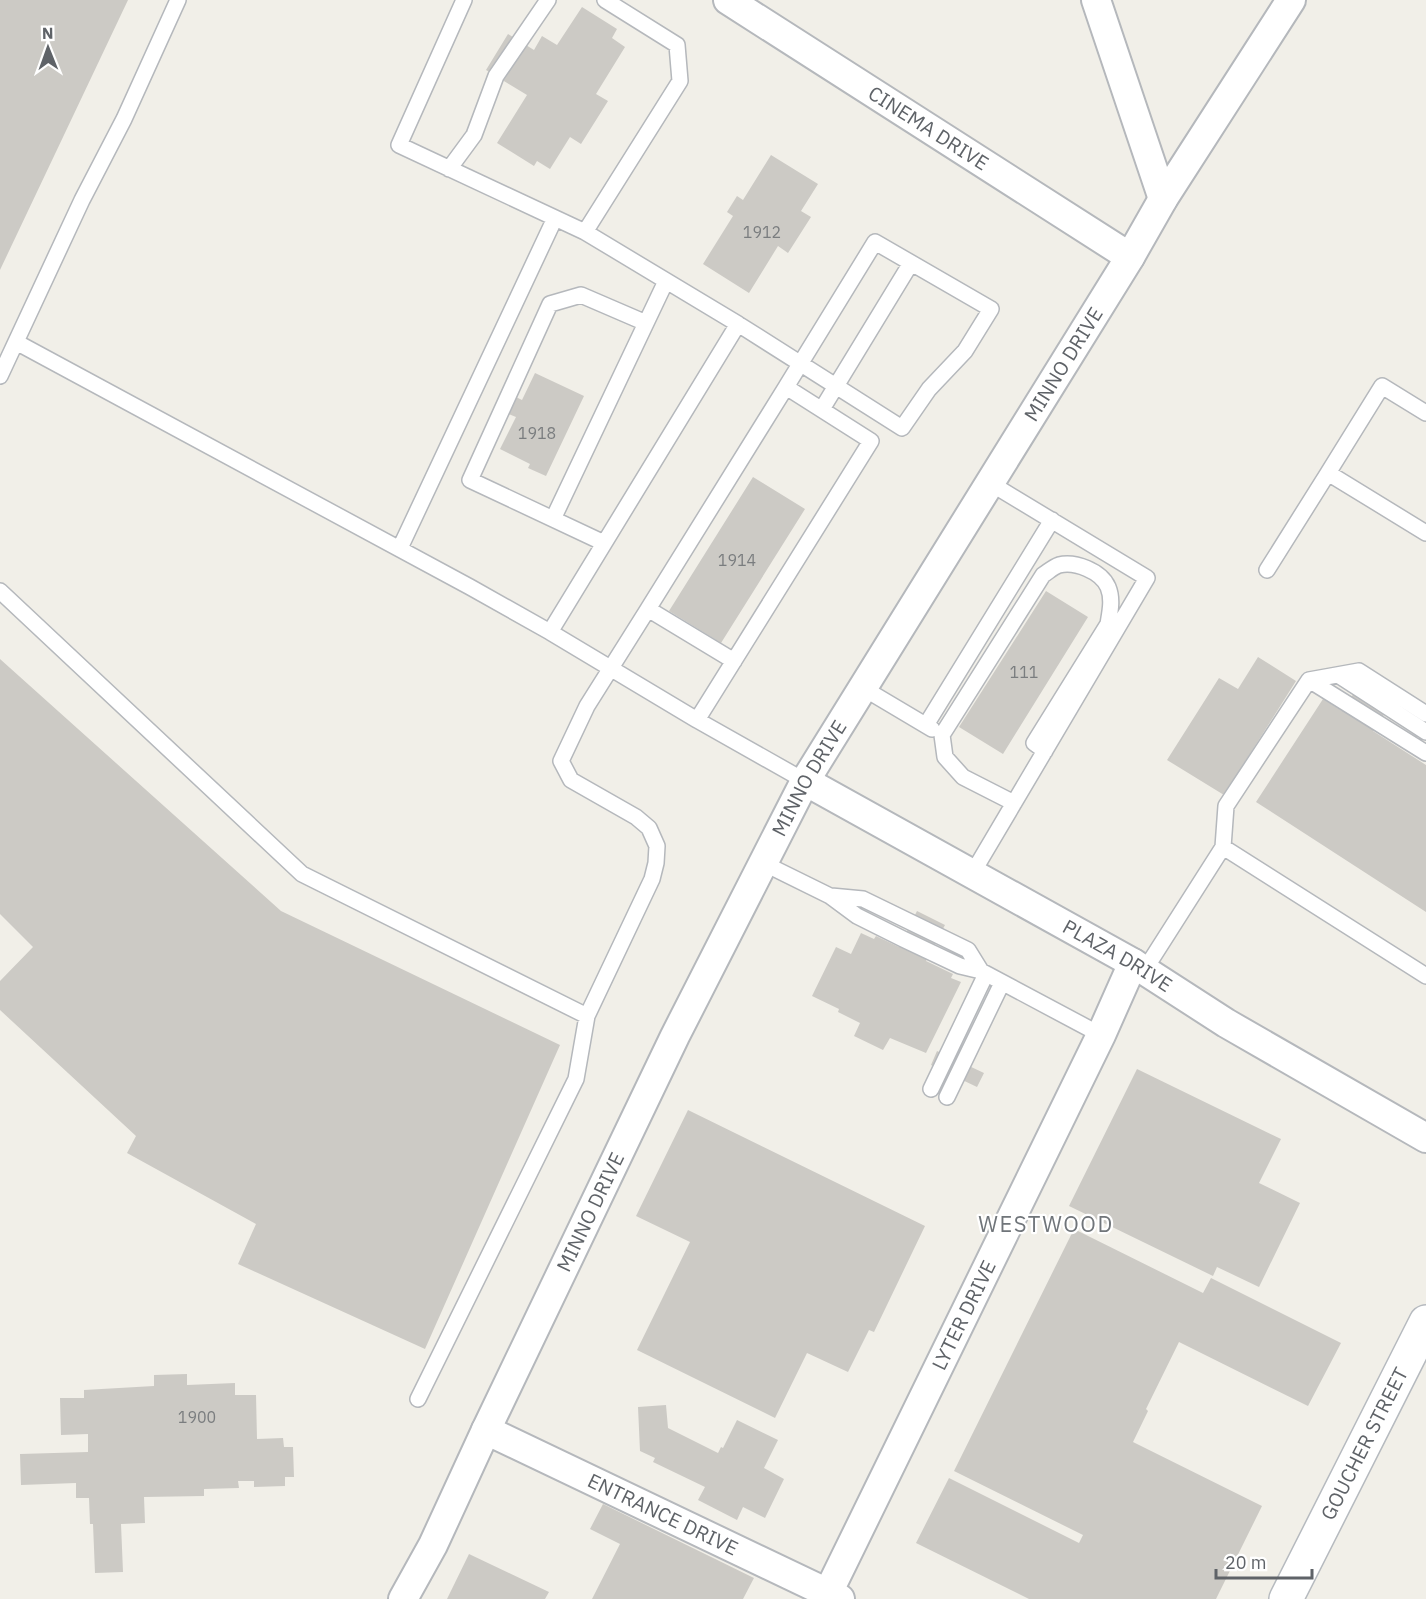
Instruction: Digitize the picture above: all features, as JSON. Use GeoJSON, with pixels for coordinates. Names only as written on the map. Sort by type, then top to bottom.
{"type":"FeatureCollection","features":[{"type":"Feature","properties":{"kind":"main road","name":"GOUCHER STREET"},"geometry":{"type":"LineString","coordinates":[[1286,1599],[1426,1322]]}},
{"type":"Feature","properties":{"kind":"street","name":"CINEMA DRIVE"},"geometry":{"type":"LineString","coordinates":[[728,0],[1130,257]]}},
{"type":"Feature","properties":{"kind":"street"},"geometry":{"type":"LineString","coordinates":[[1095,0],[1162,199]]}},
{"type":"Feature","properties":{"kind":"street","name":"MINNO DRIVE"},"geometry":{"type":"LineString","coordinates":[[403,1599],[433,1545],[675,1036],[804,781],[1130,257],[1162,199],[1291,0]]}},
{"type":"Feature","properties":{"kind":"street","name":"PLAZA DRIVE"},"geometry":{"type":"LineString","coordinates":[[804,781],[1138,967],[1226,1023],[1426,1138]]}},
{"type":"Feature","properties":{"kind":"street","name":"LYTER DRIVE"},"geometry":{"type":"LineString","coordinates":[[831,1597],[1101,1035],[1138,967]]}},
{"type":"Feature","properties":{"kind":"street","name":"ENTRANCE DRIVE"},"geometry":{"type":"LineString","coordinates":[[486,1430],[831,1597]]}},
{"type":"Feature","properties":{"kind":"lane"},"geometry":{"type":"LineString","coordinates":[[0,376],[82,200],[124,119],[178,0]]}},
{"type":"Feature","properties":{"kind":"lane"},"geometry":{"type":"LineString","coordinates":[[418,1399],[576,1079],[587,1016],[652,879],[656,863],[657,846],[649,828],[636,817],[571,780],[561,761],[587,706],[786,387],[800,364],[875,242],[991,309],[965,351],[929,389],[902,428],[800,364],[738,324],[585,232],[399,145],[464,0]]}},
{"type":"Feature","properties":{"kind":"lane"},"geometry":{"type":"LineString","coordinates":[[449,169],[474,135],[496,76],[548,0]]}},
{"type":"Feature","properties":{"kind":"lane"},"geometry":{"type":"LineString","coordinates":[[585,232],[680,81],[677,45],[605,0]]}},
{"type":"Feature","properties":{"kind":"lane"},"geometry":{"type":"LineString","coordinates":[[400,548],[555,218]]}},
{"type":"Feature","properties":{"kind":"lane"},"geometry":{"type":"LineString","coordinates":[[822,410],[911,263]]}},
{"type":"Feature","properties":{"kind":"lane"},"geometry":{"type":"LineString","coordinates":[[553,519],[666,281]]}},
{"type":"Feature","properties":{"kind":"lane"},"geometry":{"type":"LineString","coordinates":[[604,543],[470,480],[550,304],[580,295],[646,323]]}},
{"type":"Feature","properties":{"kind":"lane"},"geometry":{"type":"LineString","coordinates":[[550,632],[738,324]]}},
{"type":"Feature","properties":{"kind":"lane"},"geometry":{"type":"LineString","coordinates":[[16,342],[400,548],[550,632],[804,781]]}},
{"type":"Feature","properties":{"kind":"lane"},"geometry":{"type":"LineString","coordinates":[[1267,570],[1382,386],[1426,413]]}},
{"type":"Feature","properties":{"kind":"lane"},"geometry":{"type":"LineString","coordinates":[[697,720],[872,441],[786,387]]}},
{"type":"Feature","properties":{"kind":"lane"},"geometry":{"type":"LineString","coordinates":[[1328,473],[1426,533]]}},
{"type":"Feature","properties":{"kind":"lane"},"geometry":{"type":"LineString","coordinates":[[972,874],[1147,578],[990,483]]}},
{"type":"Feature","properties":{"kind":"lane"},"geometry":{"type":"LineString","coordinates":[[926,725],[1052,520]]}},
{"type":"Feature","properties":{"kind":"lane"},"geometry":{"type":"LineString","coordinates":[[1014,803],[963,777],[945,757],[942,735],[1043,575],[1057,565],[1075,563],[1095,573],[1108,585],[1112,604],[1108,624],[1034,743],[1045,751]]}},
{"type":"Feature","properties":{"kind":"lane"},"geometry":{"type":"LineString","coordinates":[[0,591],[302,874],[587,1016]]}},
{"type":"Feature","properties":{"kind":"lane"},"geometry":{"type":"LineString","coordinates":[[648,609],[734,661]]}},
{"type":"Feature","properties":{"kind":"lane"},"geometry":{"type":"LineString","coordinates":[[1138,967],[1223,847],[1226,806],[1309,680],[1359,671],[1426,714]]}},
{"type":"Feature","properties":{"kind":"lane"},"geometry":{"type":"LineString","coordinates":[[1338,675],[1426,732]]}},
{"type":"Feature","properties":{"kind":"lane"},"geometry":{"type":"LineString","coordinates":[[1309,680],[1426,753]]}},
{"type":"Feature","properties":{"kind":"lane"},"geometry":{"type":"LineString","coordinates":[[863,688],[942,735]]}},
{"type":"Feature","properties":{"kind":"lane"},"geometry":{"type":"LineString","coordinates":[[1223,847],[1426,976]]}},
{"type":"Feature","properties":{"kind":"lane"},"geometry":{"type":"LineString","coordinates":[[763,863],[830,896],[863,899],[968,950],[984,973],[1101,1035]]}},
{"type":"Feature","properties":{"kind":"lane"},"geometry":{"type":"LineString","coordinates":[[931,1089],[984,973]]}},
{"type":"Feature","properties":{"kind":"lane"},"geometry":{"type":"LineString","coordinates":[[947,1097],[1002,983]]}},
{"type":"Feature","properties":{"kind":"building"},"geometry":{"type":"Polygon","coordinates":[[[0,0],[128,0],[0,270],[0,0]]]}},
{"type":"Feature","properties":{"kind":"building"},"geometry":{"type":"Polygon","coordinates":[[[582,7],[617,29],[612,38],[625,47],[596,94],[608,101],[581,144],[570,137],[550,169],[537,161],[534,166],[497,143],[527,95],[486,70],[508,34],[534,50],[542,36],[557,45],[582,7]]]}},
{"type":"Feature","properties":{"kind":"building"},"geometry":{"type":"Polygon","coordinates":[[[771,155],[818,184],[801,211],[811,217],[788,253],[778,246],[749,293],[703,264],[733,216],[727,212],[737,196],[743,200],[771,155]]]}},
{"type":"Feature","properties":{"kind":"building"},"geometry":{"type":"Polygon","coordinates":[[[535,373],[584,396],[546,476],[528,468],[530,464],[500,449],[516,417],[504,412],[512,395],[522,400],[535,373]]]}},
{"type":"Feature","properties":{"kind":"building"},"geometry":{"type":"Polygon","coordinates":[[[753,477],[805,509],[721,643],[669,611],[753,477]]]}},
{"type":"Feature","properties":{"kind":"building"},"geometry":{"type":"Polygon","coordinates":[[[1046,591],[1088,617],[1003,754],[959,727],[1046,591]]]}},
{"type":"Feature","properties":{"kind":"building"},"geometry":{"type":"Polygon","coordinates":[[[1258,657],[1296,681],[1224,795],[1167,760],[1219,678],[1238,689],[1258,657]]]}},
{"type":"Feature","properties":{"kind":"building"},"geometry":{"type":"Polygon","coordinates":[[[0,659],[281,911],[560,1045],[425,1349],[238,1264],[256,1224],[127,1153],[136,1136],[0,1010],[0,981],[33,947],[0,914],[0,659]]]}},
{"type":"Feature","properties":{"kind":"building"},"geometry":{"type":"Polygon","coordinates":[[[1356,690],[1387,710],[1373,731],[1426,765],[1426,912],[1256,802],[1323,699],[1342,711],[1356,690]]]}},
{"type":"Feature","properties":{"kind":"building"},"geometry":{"type":"Polygon","coordinates":[[[917,911],[945,925],[926,961],[953,974],[951,978],[961,982],[926,1053],[890,1038],[883,1050],[854,1036],[860,1023],[838,1012],[839,1009],[812,996],[836,947],[851,954],[861,933],[874,939],[876,936],[899,947],[917,911]]]}},
{"type":"Feature","properties":{"kind":"building"},"geometry":{"type":"Polygon","coordinates":[[[937,1051],[984,1073],[977,1087],[931,1065],[937,1051]]]}},
{"type":"Feature","properties":{"kind":"building"},"geometry":{"type":"Polygon","coordinates":[[[1137,1069],[1281,1139],[1259,1183],[1300,1203],[1259,1287],[1217,1267],[1213,1276],[1069,1206],[1137,1069]]]}},
{"type":"Feature","properties":{"kind":"building"},"geometry":{"type":"Polygon","coordinates":[[[688,1110],[925,1226],[874,1332],[869,1330],[848,1372],[807,1353],[775,1418],[637,1350],[690,1242],[636,1216],[688,1110]]]}},
{"type":"Feature","properties":{"kind":"building"},"geometry":{"type":"Polygon","coordinates":[[[1074,1229],[1203,1293],[1211,1278],[1341,1343],[1308,1406],[1179,1342],[1146,1409],[1148,1411],[1133,1442],[1262,1506],[1216,1599],[1029,1599],[916,1543],[949,1478],[1079,1543],[1083,1535],[954,1471],[1074,1229]]]}},
{"type":"Feature","properties":{"kind":"building"},"geometry":{"type":"Polygon","coordinates":[[[187,1374],[187,1385],[235,1383],[235,1395],[256,1395],[257,1439],[283,1438],[284,1447],[293,1447],[294,1477],[285,1477],[285,1486],[254,1487],[254,1481],[238,1481],[239,1488],[204,1489],[204,1496],[144,1497],[145,1523],[121,1524],[123,1572],[95,1573],[93,1524],[90,1524],[89,1498],[76,1498],[76,1483],[21,1485],[20,1454],[88,1452],[88,1434],[61,1435],[60,1398],[84,1398],[84,1390],[154,1386],[154,1375],[187,1374]]]}},
{"type":"Feature","properties":{"kind":"building"},"geometry":{"type":"Polygon","coordinates":[[[666,1405],[668,1428],[718,1453],[721,1447],[723,1448],[737,1420],[778,1440],[764,1468],[784,1479],[765,1518],[743,1507],[737,1520],[698,1500],[705,1487],[653,1462],[655,1458],[640,1451],[638,1407],[666,1405]]]}},
{"type":"Feature","properties":{"kind":"building"},"geometry":{"type":"Polygon","coordinates":[[[603,1504],[754,1578],[743,1599],[592,1599],[620,1544],[590,1529],[603,1504]]]}},
{"type":"Feature","properties":{"kind":"building"},"geometry":{"type":"Polygon","coordinates":[[[469,1554],[549,1592],[545,1599],[447,1599],[469,1554]]]}},
{"type":"Feature","properties":{"kind":"district","name":"WESTWOOD"},"geometry":{"type":"Point","coordinates":[1046,1224]}}]}
